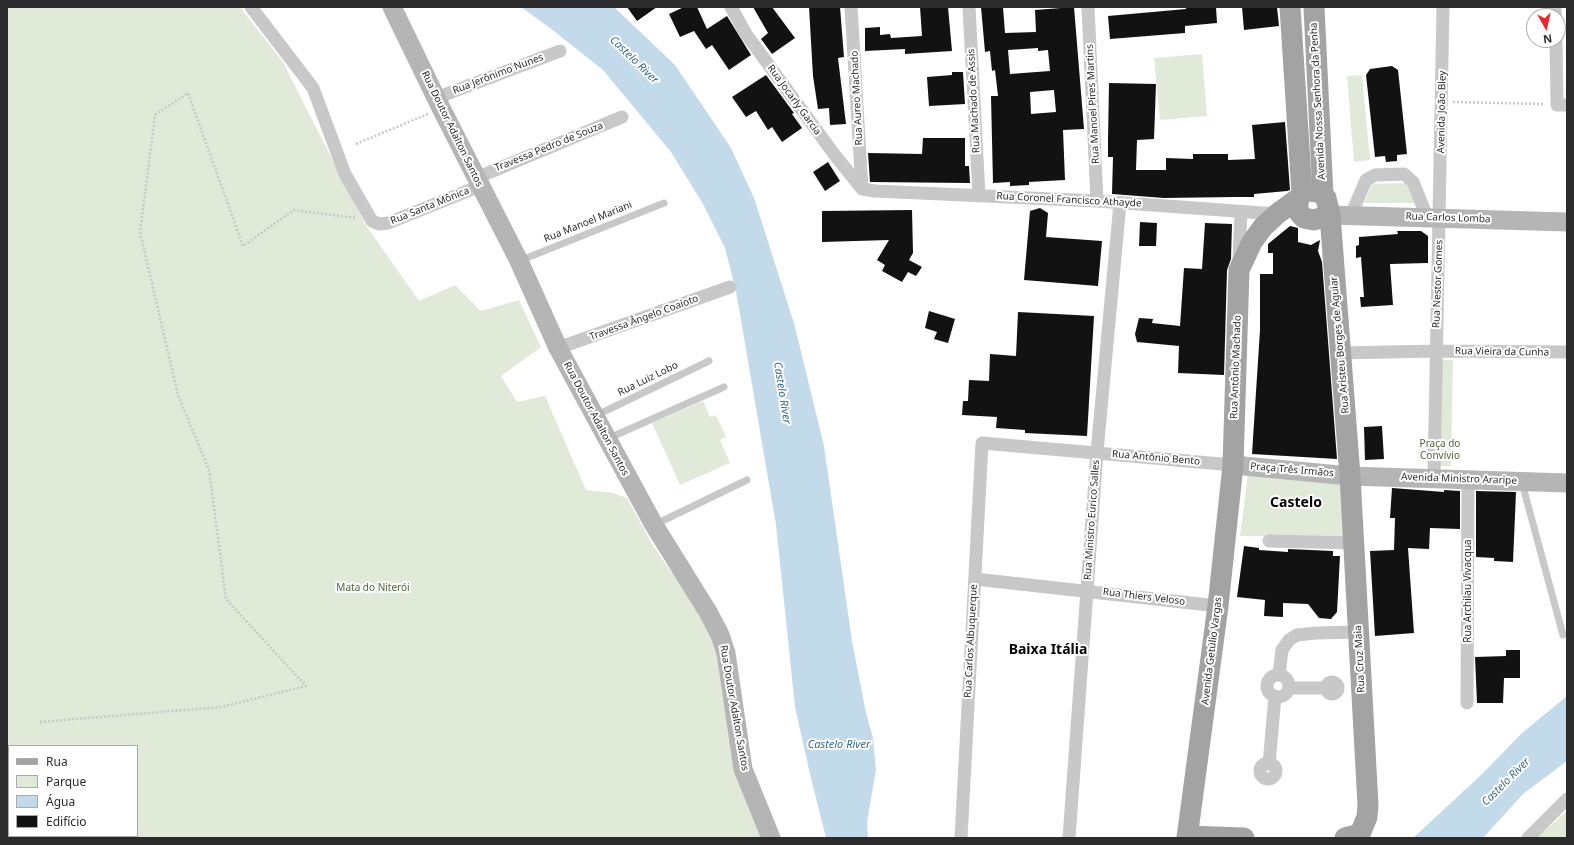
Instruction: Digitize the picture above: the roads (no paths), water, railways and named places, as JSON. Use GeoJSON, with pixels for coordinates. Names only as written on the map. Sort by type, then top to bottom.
{"type":"FeatureCollection","features":[{"type":"Feature","properties":{"kind":"main road","name":"Rua Doutor Adalton Santos"},"geometry":{"type":"LineString","coordinates":[[392,7],[438,103],[519,261],[558,348],[654,525],[708,612],[720,635],[726,653],[743,769],[771,838]]}},
{"type":"Feature","properties":{"kind":"main road","name":"Avenida Nossa Senhora da Penha"},"geometry":{"type":"LineString","coordinates":[[1290,7],[1301,195]]}},
{"type":"Feature","properties":{"kind":"main road","name":"Avenida Nossa Senhora da Penha"},"geometry":{"type":"LineString","coordinates":[[1314,7],[1323,195]]}},
{"type":"Feature","properties":{"kind":"main road"},"geometry":{"type":"LineString","coordinates":[[1294,68],[1318,66]]}},
{"type":"Feature","properties":{"kind":"main road"},"geometry":{"type":"LineString","coordinates":[[1314,191],[1323,195],[1328,202],[1330,215],[1314,220],[1304,218],[1298,211],[1298,201],[1301,195],[1314,191]]}},
{"type":"Feature","properties":{"kind":"main road","name":"Rua Antônio Machado"},"geometry":{"type":"LineString","coordinates":[[1233,465],[1239,270],[1252,242],[1262,227],[1301,195]]}},
{"type":"Feature","properties":{"kind":"main road","name":"Rua Carlos Lomba"},"geometry":{"type":"LineString","coordinates":[[1330,215],[1567,222]]}},
{"type":"Feature","properties":{"kind":"main road","name":"Rua Aristeu Borges de Aguiar"},"geometry":{"type":"LineString","coordinates":[[1330,215],[1350,476]]}},
{"type":"Feature","properties":{"kind":"main road","name":"Praça Três Irmãos"},"geometry":{"type":"LineString","coordinates":[[1233,465],[1350,476]]}},
{"type":"Feature","properties":{"kind":"main road","name":"Avenida Getúlio Vargas"},"geometry":{"type":"LineString","coordinates":[[1187,837],[1218,606],[1233,465]]}},
{"type":"Feature","properties":{"kind":"main road","name":"Avenida Ministro Araripe"},"geometry":{"type":"LineString","coordinates":[[1350,476],[1567,483]]}},
{"type":"Feature","properties":{"kind":"main road","name":"Rua Cruz Maia"},"geometry":{"type":"LineString","coordinates":[[1349,837],[1360,834],[1367,817],[1368,805],[1350,476]]}},
{"type":"Feature","properties":{"kind":"main road"},"geometry":{"type":"LineString","coordinates":[[1187,837],[1244,838]]}},
{"type":"Feature","properties":{"kind":"street","name":"Rua Santa Mônica"},"geometry":{"type":"LineString","coordinates":[[251,7],[313,88],[345,174],[376,222],[388,223],[478,182]]}},
{"type":"Feature","properties":{"kind":"street","name":"Rua Jocarly Garcia"},"geometry":{"type":"LineString","coordinates":[[731,7],[746,34],[834,154],[862,189]]}},
{"type":"Feature","properties":{"kind":"street","name":"Rua Aureo Machado"},"geometry":{"type":"LineString","coordinates":[[851,7],[862,189]]}},
{"type":"Feature","properties":{"kind":"street","name":"Rua Machado de Assis"},"geometry":{"type":"LineString","coordinates":[[969,7],[979,195]]}},
{"type":"Feature","properties":{"kind":"street","name":"Rua Manoel Pires Martins"},"geometry":{"type":"LineString","coordinates":[[1088,7],[1097,201]]}},
{"type":"Feature","properties":{"kind":"street","name":"Avenida João Bley"},"geometry":{"type":"LineString","coordinates":[[1433,217],[1442,102],[1443,7]]}},
{"type":"Feature","properties":{"kind":"street"},"geometry":{"type":"LineString","coordinates":[[1557,48],[1562,105]]}},
{"type":"Feature","properties":{"kind":"street","name":"Rua Jerônimo Nunes"},"geometry":{"type":"LineString","coordinates":[[438,103],[560,51]]}},
{"type":"Feature","properties":{"kind":"street","name":"Travessa Pedro de Souza"},"geometry":{"type":"LineString","coordinates":[[478,182],[622,117]]}},
{"type":"Feature","properties":{"kind":"street"},"geometry":{"type":"LineString","coordinates":[[1351,215],[1366,180],[1376,175],[1404,174],[1413,182],[1433,217]]}},
{"type":"Feature","properties":{"kind":"street","name":"Rua Coronel Francisco Athayde"},"geometry":{"type":"LineString","coordinates":[[862,189],[874,191],[1097,201],[1276,214]]}},
{"type":"Feature","properties":{"kind":"street","name":"Rua Ministro Eurico Salles"},"geometry":{"type":"LineString","coordinates":[[1069,838],[1097,452],[1120,203]]}},
{"type":"Feature","properties":{"kind":"street","name":"Rua Antônio Machado"},"geometry":{"type":"LineString","coordinates":[[1239,270],[1241,212]]}},
{"type":"Feature","properties":{"kind":"street","name":"Rua Nestor Gomes"},"geometry":{"type":"LineString","coordinates":[[1433,217],[1436,351]]}},
{"type":"Feature","properties":{"kind":"street","name":"Travessa Ângelo Coaioto"},"geometry":{"type":"LineString","coordinates":[[558,348],[730,287]]}},
{"type":"Feature","properties":{"kind":"street"},"geometry":{"type":"LineString","coordinates":[[1434,478],[1436,351]]}},
{"type":"Feature","properties":{"kind":"street","name":"Rua Vieira da Cunha"},"geometry":{"type":"LineString","coordinates":[[1340,353],[1436,351],[1567,352]]}},
{"type":"Feature","properties":{"kind":"street","name":"Rua Antônio Bento"},"geometry":{"type":"LineString","coordinates":[[982,443],[1233,465]]}},
{"type":"Feature","properties":{"kind":"street","name":"Rua Carlos Albuquerque"},"geometry":{"type":"LineString","coordinates":[[961,838],[982,443]]}},
{"type":"Feature","properties":{"kind":"street","name":"Rua Archilau Vivacqua"},"geometry":{"type":"LineString","coordinates":[[1467,703],[1468,479]]}},
{"type":"Feature","properties":{"kind":"street"},"geometry":{"type":"LineString","coordinates":[[1269,541],[1354,543]]}},
{"type":"Feature","properties":{"kind":"street","name":"Rua Thiers Veloso"},"geometry":{"type":"LineString","coordinates":[[975,579],[1218,606]]}},
{"type":"Feature","properties":{"kind":"street"},"geometry":{"type":"LineString","coordinates":[[1279,674],[1282,650],[1289,640],[1297,635],[1358,632]]}},
{"type":"Feature","properties":{"kind":"street"},"geometry":{"type":"LineString","coordinates":[[1279,674],[1286,678],[1289,688],[1286,694],[1275,696],[1268,690],[1267,682],[1272,676],[1279,674]]}},
{"type":"Feature","properties":{"kind":"street"},"geometry":{"type":"LineString","coordinates":[[1289,688],[1326,688]]}},
{"type":"Feature","properties":{"kind":"street"},"geometry":{"type":"LineString","coordinates":[[1269,764],[1275,696]]}},
{"type":"Feature","properties":{"kind":"street"},"geometry":{"type":"LineString","coordinates":[[1528,838],[1567,799]]}},
{"type":"Feature","properties":{"kind":"lane","name":"Rua Manoel Mariani"},"geometry":{"type":"LineString","coordinates":[[519,261],[664,203]]}},
{"type":"Feature","properties":{"kind":"lane","name":"Rua Luiz Lobo"},"geometry":{"type":"LineString","coordinates":[[594,416],[710,361]]}},
{"type":"Feature","properties":{"kind":"lane"},"geometry":{"type":"LineString","coordinates":[[607,439],[724,387]]}},
{"type":"Feature","properties":{"kind":"lane"},"geometry":{"type":"LineString","coordinates":[[654,525],[747,480]]}},
{"type":"Feature","properties":{"kind":"lane"},"geometry":{"type":"LineString","coordinates":[[1521,481],[1563,635]]}},
{"type":"Feature","properties":{"kind":"water","name":"Castelo River"},"geometry":{"type":"Polygon","coordinates":[[[521,7],[614,7],[675,65],[731,148],[754,198],[794,323],[824,446],[852,641],[866,713],[873,738],[876,770],[867,822],[868,838],[826,838],[810,774],[795,707],[776,525],[736,291],[725,248],[703,204],[671,152],[603,70],[521,7]]]}},
{"type":"Feature","properties":{"kind":"water","name":"Castelo River"},"geometry":{"type":"Polygon","coordinates":[[[1567,696],[1567,761],[1523,794],[1483,838],[1413,838],[1481,775],[1522,733],[1567,696]]]}},
{"type":"Feature","properties":{"kind":"district","name":"Castelo"},"geometry":{"type":"Point","coordinates":[1296,503]}},
{"type":"Feature","properties":{"kind":"district","name":"Baixa Itália"},"geometry":{"type":"Point","coordinates":[1048,650]}},
{"type":"Feature","properties":{"kind":"park label","name":"Praça do Convívio"},"geometry":{"type":"Point","coordinates":[1440,450]}},
{"type":"Feature","properties":{"kind":"park label","name":"Mata do Niterói"},"geometry":{"type":"Point","coordinates":[373,588]}}]}
